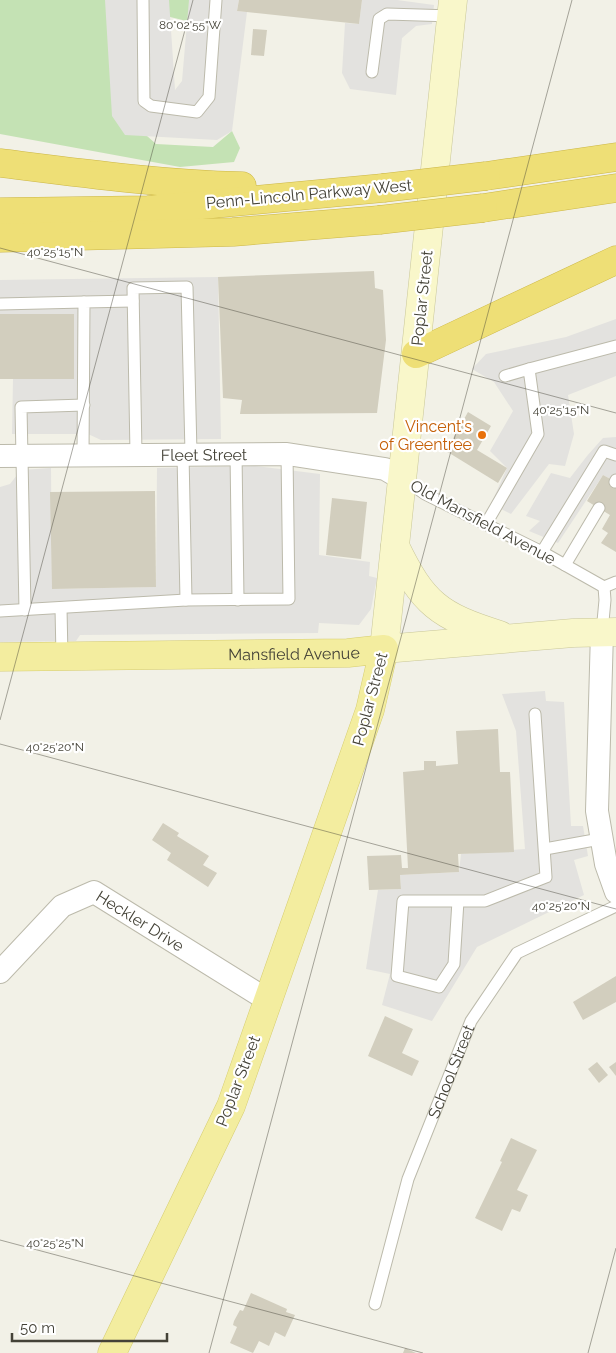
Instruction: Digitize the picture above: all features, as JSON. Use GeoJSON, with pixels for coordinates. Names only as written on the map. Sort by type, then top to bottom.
{"type":"FeatureCollection","features":[{"type":"Feature","properties":{"kind":"highway","name":"Penn-Lincoln Parkway West"},"geometry":{"type":"LineString","coordinates":[[0,212],[148,210],[486,176],[616,156]]}},
{"type":"Feature","properties":{"kind":"highway"},"geometry":{"type":"LineString","coordinates":[[0,162],[98,175],[208,185],[380,188]]}},
{"type":"Feature","properties":{"kind":"highway","name":"Penn-Lincoln Parkway West"},"geometry":{"type":"LineString","coordinates":[[0,238],[233,232],[379,220],[483,208],[616,188]]}},
{"type":"Feature","properties":{"kind":"highway"},"geometry":{"type":"LineString","coordinates":[[416,354],[616,260]]}},
{"type":"Feature","properties":{"kind":"main road","name":"Poplar Street"},"geometry":{"type":"LineString","coordinates":[[112,1353],[231,1106],[370,710],[384,649],[452,8]]}},
{"type":"Feature","properties":{"kind":"main road"},"geometry":{"type":"LineString","coordinates":[[395,546],[418,588],[443,612],[460,622],[511,638]]}},
{"type":"Feature","properties":{"kind":"main road","name":"Mansfield Avenue"},"geometry":{"type":"LineString","coordinates":[[0,657],[348,653],[511,638],[609,632]]}},
{"type":"Feature","properties":{"kind":"street","name":"Fleet Street"},"geometry":{"type":"LineString","coordinates":[[0,456],[187,453],[288,454],[386,469],[402,479]]}},
{"type":"Feature","properties":{"kind":"street"},"geometry":{"type":"LineString","coordinates":[[609,632],[597,811],[600,839],[615,883]]}},
{"type":"Feature","properties":{"kind":"street","name":"Heckler Drive"},"geometry":{"type":"LineString","coordinates":[[0,972],[62,906],[94,892],[268,1001]]}},
{"type":"Feature","properties":{"kind":"lane"},"geometry":{"type":"LineString","coordinates":[[143,0],[144,101],[151,106],[197,112],[208,97],[216,0]]}},
{"type":"Feature","properties":{"kind":"lane"},"geometry":{"type":"LineString","coordinates":[[372,72],[379,19],[387,14],[452,8]]}},
{"type":"Feature","properties":{"kind":"lane"},"geometry":{"type":"LineString","coordinates":[[136,454],[133,288],[187,287],[186,600]]}},
{"type":"Feature","properties":{"kind":"lane"},"geometry":{"type":"LineString","coordinates":[[0,304],[133,301]]}},
{"type":"Feature","properties":{"kind":"lane"},"geometry":{"type":"LineString","coordinates":[[83,455],[84,302]]}},
{"type":"Feature","properties":{"kind":"lane"},"geometry":{"type":"LineString","coordinates":[[505,376],[616,346]]}},
{"type":"Feature","properties":{"kind":"lane"},"geometry":{"type":"LineString","coordinates":[[486,524],[538,434],[529,369]]}},
{"type":"Feature","properties":{"kind":"lane"},"geometry":{"type":"LineString","coordinates":[[25,610],[21,407],[84,405]]}},
{"type":"Feature","properties":{"kind":"lane"},"geometry":{"type":"LineString","coordinates":[[542,552],[604,451],[616,455]]}},
{"type":"Feature","properties":{"kind":"lane"},"geometry":{"type":"LineString","coordinates":[[236,453],[238,600]]}},
{"type":"Feature","properties":{"kind":"lane"},"geometry":{"type":"LineString","coordinates":[[0,611],[186,600],[289,599],[288,454]]}},
{"type":"Feature","properties":{"kind":"lane","name":"Old Mansfield Avenue"},"geometry":{"type":"LineString","coordinates":[[402,479],[425,494],[542,552],[604,587]]}},
{"type":"Feature","properties":{"kind":"lane"},"geometry":{"type":"LineString","coordinates":[[565,565],[599,508]]}},
{"type":"Feature","properties":{"kind":"lane"},"geometry":{"type":"LineString","coordinates":[[609,632],[604,587],[616,582]]}},
{"type":"Feature","properties":{"kind":"lane"},"geometry":{"type":"LineString","coordinates":[[61,608],[62,656]]}},
{"type":"Feature","properties":{"kind":"lane"},"geometry":{"type":"LineString","coordinates":[[458,901],[454,964],[439,987],[397,976],[403,901],[458,901],[485,901],[546,877],[535,714]]}},
{"type":"Feature","properties":{"kind":"lane"},"geometry":{"type":"LineString","coordinates":[[545,849],[600,839]]}},
{"type":"Feature","properties":{"kind":"lane","name":"School Street"},"geometry":{"type":"LineString","coordinates":[[374,1304],[408,1179],[471,1021],[517,953],[616,906]]}},
{"type":"Feature","properties":{"kind":"green space"},"geometry":{"type":"Polygon","coordinates":[[[0,0],[120,0],[119,111],[156,144],[213,147],[232,131],[240,148],[234,162],[180,167],[0,134],[0,0]]]}},
{"type":"Feature","properties":{"kind":"green space"},"geometry":{"type":"Polygon","coordinates":[[[165,0],[200,0],[199,24],[166,16],[165,0]]]}},
{"type":"Feature","properties":{"kind":"shaded area"},"geometry":{"type":"Polygon","coordinates":[[[105,0],[169,0],[175,90],[182,81],[189,0],[239,0],[237,11],[247,12],[232,131],[217,140],[125,135],[112,116],[105,0]]]}},
{"type":"Feature","properties":{"kind":"shaded area"},"geometry":{"type":"Polygon","coordinates":[[[362,0],[397,0],[434,5],[432,24],[416,26],[402,38],[396,95],[350,89],[342,73],[345,23],[359,24],[362,0]]]}},
{"type":"Feature","properties":{"kind":"shaded area"},"geometry":{"type":"Polygon","coordinates":[[[218,277],[221,439],[101,440],[88,434],[12,434],[13,379],[74,379],[74,314],[0,314],[0,280],[218,277]]]}},
{"type":"Feature","properties":{"kind":"shaded area"},"geometry":{"type":"Polygon","coordinates":[[[616,319],[616,376],[568,395],[574,434],[565,466],[549,464],[511,514],[491,504],[507,468],[490,451],[513,411],[494,382],[472,369],[486,354],[566,337],[616,319]]]}},
{"type":"Feature","properties":{"kind":"shaded area"},"geometry":{"type":"Polygon","coordinates":[[[616,437],[616,482],[603,475],[558,543],[529,531],[540,521],[526,516],[551,473],[570,478],[603,438],[616,437]]]}},
{"type":"Feature","properties":{"kind":"shaded area"},"geometry":{"type":"Polygon","coordinates":[[[256,466],[320,474],[319,555],[370,562],[369,576],[377,578],[371,609],[359,625],[319,623],[318,633],[80,635],[76,641],[0,642],[0,487],[10,484],[21,470],[51,468],[52,589],[156,587],[157,468],[256,466]]]}},
{"type":"Feature","properties":{"kind":"shaded area"},"geometry":{"type":"Polygon","coordinates":[[[545,691],[546,701],[564,702],[571,826],[583,826],[588,856],[574,860],[584,895],[477,947],[432,1021],[382,1005],[390,974],[366,969],[378,890],[401,889],[400,875],[459,872],[461,854],[525,849],[516,731],[502,694],[545,691]]]}},
{"type":"Feature","properties":{"kind":"building"},"geometry":{"type":"Polygon","coordinates":[[[239,0],[362,0],[359,24],[237,11],[239,0]]]}},
{"type":"Feature","properties":{"kind":"building"},"geometry":{"type":"Polygon","coordinates":[[[253,29],[267,30],[264,56],[251,55],[253,29]]]}},
{"type":"Feature","properties":{"kind":"building"},"geometry":{"type":"Polygon","coordinates":[[[374,271],[375,288],[383,290],[386,340],[377,413],[240,414],[242,400],[223,398],[218,277],[374,271]]]}},
{"type":"Feature","properties":{"kind":"building"},"geometry":{"type":"Polygon","coordinates":[[[0,314],[74,314],[74,379],[0,379],[0,314]]]}},
{"type":"Feature","properties":{"kind":"building"},"geometry":{"type":"Polygon","coordinates":[[[468,412],[491,426],[477,450],[507,468],[498,483],[446,451],[468,412]]]}},
{"type":"Feature","properties":{"kind":"building"},"geometry":{"type":"Polygon","coordinates":[[[603,475],[616,482],[616,552],[601,543],[608,533],[602,529],[610,515],[587,501],[603,475]]]}},
{"type":"Feature","properties":{"kind":"building"},"geometry":{"type":"Polygon","coordinates":[[[155,491],[156,587],[52,589],[50,492],[155,491]]]}},
{"type":"Feature","properties":{"kind":"building"},"geometry":{"type":"Polygon","coordinates":[[[332,498],[367,502],[361,559],[326,555],[332,498]]]}},
{"type":"Feature","properties":{"kind":"building"},"geometry":{"type":"Polygon","coordinates":[[[498,729],[500,772],[510,772],[514,852],[458,854],[459,872],[400,875],[401,889],[369,890],[367,856],[401,855],[402,868],[408,868],[403,772],[424,770],[424,761],[436,761],[436,766],[458,764],[456,731],[498,729]]]}},
{"type":"Feature","properties":{"kind":"building"},"geometry":{"type":"Polygon","coordinates":[[[163,823],[179,833],[177,836],[209,856],[203,865],[217,873],[208,887],[167,860],[171,853],[152,840],[163,823]]]}},
{"type":"Feature","properties":{"kind":"building"},"geometry":{"type":"Polygon","coordinates":[[[616,976],[616,1002],[583,1020],[573,1002],[616,976]]]}},
{"type":"Feature","properties":{"kind":"building"},"geometry":{"type":"Polygon","coordinates":[[[385,1016],[413,1029],[402,1053],[419,1061],[412,1076],[368,1056],[385,1016]]]}},
{"type":"Feature","properties":{"kind":"building"},"geometry":{"type":"Polygon","coordinates":[[[597,1062],[608,1075],[599,1083],[588,1069],[597,1062]]]}},
{"type":"Feature","properties":{"kind":"building"},"geometry":{"type":"Polygon","coordinates":[[[616,1062],[616,1076],[609,1067],[616,1062]]]}},
{"type":"Feature","properties":{"kind":"building"},"geometry":{"type":"Polygon","coordinates":[[[511,1138],[537,1150],[517,1190],[528,1195],[520,1212],[512,1209],[502,1231],[475,1218],[502,1162],[500,1161],[511,1138]]]}},
{"type":"Feature","properties":{"kind":"building"},"geometry":{"type":"Polygon","coordinates":[[[251,1293],[287,1309],[286,1312],[295,1315],[285,1337],[275,1332],[269,1346],[259,1341],[253,1353],[230,1343],[237,1327],[233,1325],[234,1321],[240,1310],[243,1311],[251,1293]]]}},
{"type":"Feature","properties":{"kind":"building"},"geometry":{"type":"Polygon","coordinates":[[[405,1348],[416,1353],[403,1353],[405,1348]]]}},
{"type":"Feature","properties":{"kind":"place","name":"Vincent's of Greentree"},"geometry":{"type":"Point","coordinates":[482,435]}}]}
